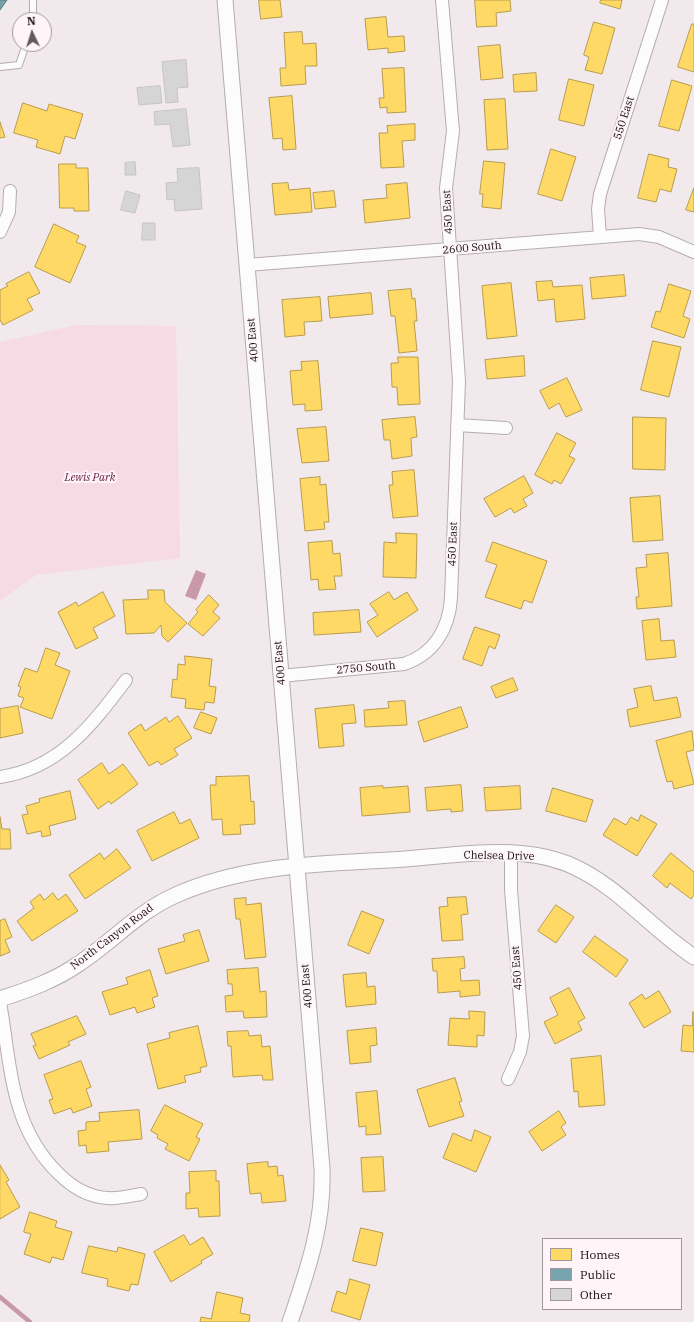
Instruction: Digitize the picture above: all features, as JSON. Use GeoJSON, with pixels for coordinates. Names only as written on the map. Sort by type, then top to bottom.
{"type":"FeatureCollection","features":[{"type":"Feature","properties":{"kind":"street","name":"400 East"},"geometry":{"type":"LineString","coordinates":[[225,0],[323,1187],[316,1243],[290,1322]]}},
{"type":"Feature","properties":{"kind":"street","name":"450 East"},"geometry":{"type":"LineString","coordinates":[[441,637],[450,608],[458,358],[446,188],[452,131],[442,0]]}},
{"type":"Feature","properties":{"kind":"street","name":"550 East"},"geometry":{"type":"LineString","coordinates":[[600,238],[598,209],[600,194],[662,0]]}},
{"type":"Feature","properties":{"kind":"street"},"geometry":{"type":"LineString","coordinates":[[0,232],[5,224],[9,212],[10,191]]}},
{"type":"Feature","properties":{"kind":"street","name":"2600 South"},"geometry":{"type":"LineString","coordinates":[[247,265],[649,235],[659,237],[694,252]]}},
{"type":"Feature","properties":{"kind":"street"},"geometry":{"type":"LineString","coordinates":[[457,425],[506,428]]}},
{"type":"Feature","properties":{"kind":"street","name":"2750 South"},"geometry":{"type":"LineString","coordinates":[[281,676],[404,664],[421,656],[441,637]]}},
{"type":"Feature","properties":{"kind":"street"},"geometry":{"type":"LineString","coordinates":[[0,777],[33,769],[60,754],[93,724],[126,680]]}},
{"type":"Feature","properties":{"kind":"street","name":"Chelsea Drive"},"geometry":{"type":"LineString","coordinates":[[296,866],[482,854],[511,854],[537,856],[551,859],[566,864],[612,888],[668,938],[694,957]]}},
{"type":"Feature","properties":{"kind":"street","name":"450 East"},"geometry":{"type":"LineString","coordinates":[[508,1079],[520,1052],[522,1036],[511,890],[511,854]]}},
{"type":"Feature","properties":{"kind":"street","name":"North Canyon Road"},"geometry":{"type":"LineString","coordinates":[[0,999],[22,992],[67,971],[144,913],[177,894],[233,876],[296,866]]}},
{"type":"Feature","properties":{"kind":"street"},"geometry":{"type":"LineString","coordinates":[[0,1002],[18,1107],[26,1128],[49,1165],[65,1180],[80,1190],[94,1196],[108,1198],[141,1194]]}},
{"type":"Feature","properties":{"kind":"lane"},"geometry":{"type":"LineString","coordinates":[[33,12],[34,0]]}},
{"type":"Feature","properties":{"kind":"lane"},"geometry":{"type":"LineString","coordinates":[[0,67],[19,65],[23,52]]}},
{"type":"Feature","properties":{"kind":"green space","name":"Lewis Park"},"geometry":{"type":"Polygon","coordinates":[[[76,325],[176,326],[180,558],[36,575],[0,601],[0,342],[76,325]]]}},
{"type":"Feature","properties":{"kind":"shaded area"},"geometry":{"type":"Polygon","coordinates":[[[196,570],[206,574],[196,600],[185,596],[196,570]]]}},
{"type":"Feature","properties":{"kind":"building: Homes"},"geometry":{"type":"Polygon","coordinates":[[[259,0],[280,0],[282,17],[261,19],[259,0]]]}},
{"type":"Feature","properties":{"kind":"building: Homes"},"geometry":{"type":"Polygon","coordinates":[[[475,0],[510,0],[511,11],[496,13],[497,26],[477,27],[475,0]]]}},
{"type":"Feature","properties":{"kind":"building: Homes"},"geometry":{"type":"Polygon","coordinates":[[[601,0],[622,0],[620,9],[600,3],[601,0]]]}},
{"type":"Feature","properties":{"kind":"building: Homes"},"geometry":{"type":"Polygon","coordinates":[[[386,17],[388,37],[404,36],[405,51],[388,53],[388,48],[368,50],[365,19],[386,17]]]}},
{"type":"Feature","properties":{"kind":"building: Homes"},"geometry":{"type":"Polygon","coordinates":[[[594,22],[615,28],[602,74],[585,70],[589,57],[584,55],[594,22]]]}},
{"type":"Feature","properties":{"kind":"building: Homes"},"geometry":{"type":"Polygon","coordinates":[[[692,24],[694,24],[694,72],[678,67],[692,24]]]}},
{"type":"Feature","properties":{"kind":"building: Homes"},"geometry":{"type":"Polygon","coordinates":[[[302,32],[303,44],[316,43],[317,66],[305,66],[306,84],[281,86],[280,68],[286,68],[284,33],[302,32]]]}},
{"type":"Feature","properties":{"kind":"building: Homes"},"geometry":{"type":"Polygon","coordinates":[[[500,45],[503,78],[481,80],[478,47],[500,45]]]}},
{"type":"Feature","properties":{"kind":"building: Homes"},"geometry":{"type":"Polygon","coordinates":[[[404,68],[406,112],[387,113],[387,107],[380,108],[379,98],[384,98],[382,69],[404,68]]]}},
{"type":"Feature","properties":{"kind":"building: Homes"},"geometry":{"type":"Polygon","coordinates":[[[536,73],[537,91],[514,92],[513,75],[536,73]]]}},
{"type":"Feature","properties":{"kind":"building: Homes"},"geometry":{"type":"Polygon","coordinates":[[[569,79],[594,85],[584,126],[559,120],[569,79]]]}},
{"type":"Feature","properties":{"kind":"building: Homes"},"geometry":{"type":"Polygon","coordinates":[[[672,80],[692,86],[679,131],[659,126],[672,80]]]}},
{"type":"Feature","properties":{"kind":"building: Homes"},"geometry":{"type":"Polygon","coordinates":[[[292,96],[296,149],[283,150],[282,138],[273,139],[269,98],[292,96]]]}},
{"type":"Feature","properties":{"kind":"building: Homes"},"geometry":{"type":"Polygon","coordinates":[[[505,99],[508,149],[487,150],[484,100],[505,99]]]}},
{"type":"Feature","properties":{"kind":"building: Homes"},"geometry":{"type":"Polygon","coordinates":[[[23,103],[47,111],[49,104],[83,114],[75,139],[65,136],[60,154],[36,147],[38,140],[14,133],[23,103]]]}},
{"type":"Feature","properties":{"kind":"building: Homes"},"geometry":{"type":"Polygon","coordinates":[[[0,122],[5,137],[0,138],[0,122]]]}},
{"type":"Feature","properties":{"kind":"building: Homes"},"geometry":{"type":"Polygon","coordinates":[[[415,124],[415,140],[402,141],[404,167],[381,168],[379,133],[388,133],[387,126],[415,124]]]}},
{"type":"Feature","properties":{"kind":"building: Homes"},"geometry":{"type":"Polygon","coordinates":[[[551,149],[576,157],[562,201],[538,194],[551,149]]]}},
{"type":"Feature","properties":{"kind":"building: Homes"},"geometry":{"type":"Polygon","coordinates":[[[649,154],[669,159],[668,167],[677,169],[671,192],[660,189],[656,202],[638,198],[649,154]]]}},
{"type":"Feature","properties":{"kind":"building: Homes"},"geometry":{"type":"Polygon","coordinates":[[[484,161],[505,163],[501,209],[482,207],[483,194],[480,194],[484,161]]]}},
{"type":"Feature","properties":{"kind":"building: Homes"},"geometry":{"type":"Polygon","coordinates":[[[59,164],[76,164],[76,168],[88,168],[89,211],[74,211],[74,208],[60,208],[59,164]]]}},
{"type":"Feature","properties":{"kind":"building: Homes"},"geometry":{"type":"Polygon","coordinates":[[[288,183],[289,190],[310,188],[312,212],[275,215],[272,184],[288,183]]]}},
{"type":"Feature","properties":{"kind":"building: Homes"},"geometry":{"type":"Polygon","coordinates":[[[407,183],[410,218],[365,223],[363,200],[387,198],[386,185],[407,183]]]}},
{"type":"Feature","properties":{"kind":"building: Homes"},"geometry":{"type":"Polygon","coordinates":[[[694,188],[694,212],[686,210],[694,188]]]}},
{"type":"Feature","properties":{"kind":"building: Homes"},"geometry":{"type":"Polygon","coordinates":[[[334,191],[336,207],[315,209],[313,193],[334,191]]]}},
{"type":"Feature","properties":{"kind":"building: Homes"},"geometry":{"type":"Polygon","coordinates":[[[54,224],[79,236],[76,242],[86,246],[70,283],[35,267],[54,224]]]}},
{"type":"Feature","properties":{"kind":"building: Homes"},"geometry":{"type":"Polygon","coordinates":[[[29,272],[40,293],[27,299],[33,310],[3,325],[0,320],[0,290],[8,286],[6,284],[29,272]]]}},
{"type":"Feature","properties":{"kind":"building: Homes"},"geometry":{"type":"Polygon","coordinates":[[[624,275],[626,296],[592,299],[590,278],[624,275]]]}},
{"type":"Feature","properties":{"kind":"building: Homes"},"geometry":{"type":"Polygon","coordinates":[[[552,281],[553,287],[582,285],[585,319],[556,322],[554,299],[538,301],[536,282],[552,281]]]}},
{"type":"Feature","properties":{"kind":"building: Homes"},"geometry":{"type":"Polygon","coordinates":[[[511,283],[517,336],[487,339],[482,286],[511,283]]]}},
{"type":"Feature","properties":{"kind":"building: Homes"},"geometry":{"type":"Polygon","coordinates":[[[669,284],[691,291],[683,316],[690,319],[684,338],[651,327],[656,311],[660,312],[669,284]]]}},
{"type":"Feature","properties":{"kind":"building: Homes"},"geometry":{"type":"Polygon","coordinates":[[[411,289],[412,299],[415,298],[417,321],[414,321],[417,351],[399,353],[395,316],[391,316],[388,291],[411,289]]]}},
{"type":"Feature","properties":{"kind":"building: Homes"},"geometry":{"type":"Polygon","coordinates":[[[371,293],[373,314],[330,318],[328,297],[371,293]]]}},
{"type":"Feature","properties":{"kind":"building: Homes"},"geometry":{"type":"Polygon","coordinates":[[[320,297],[322,321],[304,322],[305,335],[285,337],[282,300],[320,297]]]}},
{"type":"Feature","properties":{"kind":"building: Homes"},"geometry":{"type":"Polygon","coordinates":[[[653,341],[681,347],[669,397],[641,390],[653,341]]]}},
{"type":"Feature","properties":{"kind":"building: Homes"},"geometry":{"type":"Polygon","coordinates":[[[524,356],[525,376],[487,379],[485,360],[524,356]]]}},
{"type":"Feature","properties":{"kind":"building: Homes"},"geometry":{"type":"Polygon","coordinates":[[[398,357],[418,357],[420,404],[398,405],[397,387],[392,387],[391,363],[398,363],[398,357]]]}},
{"type":"Feature","properties":{"kind":"building: Homes"},"geometry":{"type":"Polygon","coordinates":[[[318,361],[322,410],[305,411],[305,404],[293,405],[290,371],[302,370],[301,362],[318,361]]]}},
{"type":"Feature","properties":{"kind":"building: Homes"},"geometry":{"type":"Polygon","coordinates":[[[567,378],[582,410],[566,417],[559,403],[549,409],[540,391],[567,378]]]}},
{"type":"Feature","properties":{"kind":"building: Homes"},"geometry":{"type":"Polygon","coordinates":[[[415,417],[417,437],[411,438],[412,456],[392,459],[390,440],[384,440],[382,420],[415,417]]]}},
{"type":"Feature","properties":{"kind":"building: Homes"},"geometry":{"type":"Polygon","coordinates":[[[633,417],[666,418],[665,470],[633,469],[633,417]]]}},
{"type":"Feature","properties":{"kind":"building: Homes"},"geometry":{"type":"Polygon","coordinates":[[[326,427],[329,461],[302,463],[297,429],[326,427]]]}},
{"type":"Feature","properties":{"kind":"building: Homes"},"geometry":{"type":"Polygon","coordinates":[[[557,433],[576,443],[569,456],[575,459],[561,484],[554,480],[552,484],[535,475],[557,433]]]}},
{"type":"Feature","properties":{"kind":"building: Homes"},"geometry":{"type":"Polygon","coordinates":[[[414,470],[418,516],[393,518],[389,485],[393,485],[392,472],[414,470]]]}},
{"type":"Feature","properties":{"kind":"building: Homes"},"geometry":{"type":"Polygon","coordinates":[[[524,476],[533,493],[523,499],[527,506],[514,513],[511,508],[495,517],[484,499],[524,476]]]}},
{"type":"Feature","properties":{"kind":"building: Homes"},"geometry":{"type":"Polygon","coordinates":[[[320,477],[320,485],[326,484],[329,522],[324,522],[325,529],[305,531],[300,479],[320,477]]]}},
{"type":"Feature","properties":{"kind":"building: Homes"},"geometry":{"type":"Polygon","coordinates":[[[660,496],[663,540],[633,542],[630,498],[660,496]]]}},
{"type":"Feature","properties":{"kind":"building: Homes"},"geometry":{"type":"Polygon","coordinates":[[[396,533],[417,534],[416,578],[383,577],[384,542],[396,543],[396,533]]]}},
{"type":"Feature","properties":{"kind":"building: Homes"},"geometry":{"type":"Polygon","coordinates":[[[332,541],[333,554],[340,553],[342,576],[334,576],[336,589],[319,590],[318,579],[311,580],[308,543],[332,541]]]}},
{"type":"Feature","properties":{"kind":"building: Homes"},"geometry":{"type":"Polygon","coordinates":[[[493,542],[547,561],[532,603],[524,600],[521,609],[485,597],[497,565],[486,561],[493,542]]]}},
{"type":"Feature","properties":{"kind":"building: Homes"},"geometry":{"type":"Polygon","coordinates":[[[668,553],[672,606],[637,609],[636,597],[639,597],[636,568],[647,567],[646,555],[668,553]]]}},
{"type":"Feature","properties":{"kind":"building: Homes"},"geometry":{"type":"Polygon","coordinates":[[[148,590],[164,590],[165,602],[187,623],[168,642],[162,636],[161,625],[154,633],[126,634],[123,600],[148,599],[148,590]]]}},
{"type":"Feature","properties":{"kind":"building: Homes"},"geometry":{"type":"Polygon","coordinates":[[[103,592],[115,616],[93,628],[98,638],[76,649],[58,612],[76,602],[78,606],[103,592]]]}},
{"type":"Feature","properties":{"kind":"building: Homes"},"geometry":{"type":"Polygon","coordinates":[[[389,592],[394,600],[407,592],[418,610],[377,637],[367,622],[378,615],[370,604],[389,592]]]}},
{"type":"Feature","properties":{"kind":"building: Homes"},"geometry":{"type":"Polygon","coordinates":[[[209,595],[219,605],[213,612],[220,618],[203,636],[188,624],[198,612],[196,610],[209,595]]]}},
{"type":"Feature","properties":{"kind":"building: Homes"},"geometry":{"type":"Polygon","coordinates":[[[359,610],[361,632],[314,635],[313,613],[359,610]]]}},
{"type":"Feature","properties":{"kind":"building: Homes"},"geometry":{"type":"Polygon","coordinates":[[[659,619],[661,641],[674,640],[676,657],[646,660],[642,621],[659,619]]]}},
{"type":"Feature","properties":{"kind":"building: Homes"},"geometry":{"type":"Polygon","coordinates":[[[475,627],[500,635],[495,649],[489,646],[482,666],[463,659],[475,627]]]}},
{"type":"Feature","properties":{"kind":"building: Homes"},"geometry":{"type":"Polygon","coordinates":[[[46,648],[60,653],[55,665],[70,671],[52,719],[20,707],[24,698],[18,696],[21,687],[18,686],[25,668],[37,672],[46,648]]]}},
{"type":"Feature","properties":{"kind":"building: Homes"},"geometry":{"type":"Polygon","coordinates":[[[185,656],[212,659],[209,686],[216,687],[214,703],[205,702],[204,710],[185,708],[186,699],[171,697],[173,679],[177,680],[178,664],[185,665],[185,656]]]}},
{"type":"Feature","properties":{"kind":"building: Homes"},"geometry":{"type":"Polygon","coordinates":[[[513,678],[518,690],[496,698],[491,687],[513,678]]]}},
{"type":"Feature","properties":{"kind":"building: Homes"},"geometry":{"type":"Polygon","coordinates":[[[651,686],[654,701],[677,697],[681,717],[630,727],[627,710],[638,707],[634,689],[651,686]]]}},
{"type":"Feature","properties":{"kind":"building: Homes"},"geometry":{"type":"Polygon","coordinates":[[[405,701],[407,725],[365,727],[364,710],[389,708],[388,702],[405,701]]]}},
{"type":"Feature","properties":{"kind":"building: Homes"},"geometry":{"type":"Polygon","coordinates":[[[354,705],[356,723],[342,724],[344,746],[319,748],[315,709],[354,705]]]}},
{"type":"Feature","properties":{"kind":"building: Homes"},"geometry":{"type":"Polygon","coordinates":[[[18,706],[23,733],[0,738],[0,709],[18,706]]]}},
{"type":"Feature","properties":{"kind":"building: Homes"},"geometry":{"type":"Polygon","coordinates":[[[461,707],[468,727],[424,742],[418,722],[461,707]]]}},
{"type":"Feature","properties":{"kind":"building: Homes"},"geometry":{"type":"Polygon","coordinates":[[[201,712],[217,718],[211,734],[194,728],[201,712]]]}},
{"type":"Feature","properties":{"kind":"building: Homes"},"geometry":{"type":"Polygon","coordinates":[[[178,716],[192,738],[174,749],[178,755],[161,765],[158,761],[149,766],[128,733],[141,724],[145,731],[166,717],[169,722],[178,716]]]}},
{"type":"Feature","properties":{"kind":"building: Homes"},"geometry":{"type":"Polygon","coordinates":[[[692,731],[694,750],[686,752],[694,784],[674,789],[672,781],[667,782],[656,741],[692,731]]]}},
{"type":"Feature","properties":{"kind":"building: Homes"},"geometry":{"type":"Polygon","coordinates":[[[102,763],[109,774],[123,764],[138,784],[111,804],[109,801],[98,809],[78,780],[102,763]]]}},
{"type":"Feature","properties":{"kind":"building: Homes"},"geometry":{"type":"Polygon","coordinates":[[[249,776],[251,802],[254,801],[255,824],[240,825],[241,834],[223,835],[222,819],[212,820],[210,785],[216,785],[216,777],[249,776]]]}},
{"type":"Feature","properties":{"kind":"building: Homes"},"geometry":{"type":"Polygon","coordinates":[[[461,785],[463,811],[451,812],[451,809],[427,811],[425,788],[461,785]]]}},
{"type":"Feature","properties":{"kind":"building: Homes"},"geometry":{"type":"Polygon","coordinates":[[[383,786],[383,788],[408,786],[410,812],[362,816],[360,788],[383,786]]]}},
{"type":"Feature","properties":{"kind":"building: Homes"},"geometry":{"type":"Polygon","coordinates":[[[520,786],[521,809],[486,811],[484,788],[520,786]]]}},
{"type":"Feature","properties":{"kind":"building: Homes"},"geometry":{"type":"Polygon","coordinates":[[[553,788],[593,800],[586,822],[546,811],[553,788]]]}},
{"type":"Feature","properties":{"kind":"building: Homes"},"geometry":{"type":"Polygon","coordinates":[[[70,791],[76,819],[49,826],[51,835],[42,837],[41,831],[27,834],[22,815],[28,814],[26,806],[40,802],[39,799],[70,791]]]}},
{"type":"Feature","properties":{"kind":"building: Homes"},"geometry":{"type":"Polygon","coordinates":[[[174,812],[180,824],[190,819],[199,838],[152,861],[137,831],[174,812]]]}},
{"type":"Feature","properties":{"kind":"building: Homes"},"geometry":{"type":"Polygon","coordinates":[[[641,815],[657,824],[637,856],[603,835],[614,818],[626,825],[631,817],[638,821],[641,815]]]}},
{"type":"Feature","properties":{"kind":"building: Homes"},"geometry":{"type":"Polygon","coordinates":[[[0,817],[2,829],[10,829],[11,849],[0,849],[0,817]]]}},
{"type":"Feature","properties":{"kind":"building: Homes"},"geometry":{"type":"Polygon","coordinates":[[[117,849],[131,868],[85,899],[69,875],[100,853],[104,859],[117,849]]]}},
{"type":"Feature","properties":{"kind":"building: Homes"},"geometry":{"type":"Polygon","coordinates":[[[671,853],[694,872],[694,895],[691,899],[670,883],[667,888],[653,876],[671,853]]]}},
{"type":"Feature","properties":{"kind":"building: Homes"},"geometry":{"type":"Polygon","coordinates":[[[53,893],[58,900],[66,894],[78,911],[32,941],[17,921],[34,908],[30,902],[40,894],[44,900],[53,893]]]}},
{"type":"Feature","properties":{"kind":"building: Homes"},"geometry":{"type":"Polygon","coordinates":[[[466,897],[468,914],[461,915],[463,940],[442,941],[439,907],[448,906],[447,898],[466,897]]]}},
{"type":"Feature","properties":{"kind":"building: Homes"},"geometry":{"type":"Polygon","coordinates":[[[246,898],[246,905],[261,903],[266,957],[245,959],[240,919],[236,919],[234,899],[246,898]]]}},
{"type":"Feature","properties":{"kind":"building: Homes"},"geometry":{"type":"Polygon","coordinates":[[[556,905],[574,917],[556,943],[538,931],[556,905]]]}},
{"type":"Feature","properties":{"kind":"building: Homes"},"geometry":{"type":"Polygon","coordinates":[[[362,911],[384,920],[369,954],[348,945],[362,911]]]}},
{"type":"Feature","properties":{"kind":"building: Homes"},"geometry":{"type":"Polygon","coordinates":[[[5,919],[12,937],[5,940],[10,952],[0,956],[0,921],[5,919]]]}},
{"type":"Feature","properties":{"kind":"building: Homes"},"geometry":{"type":"Polygon","coordinates":[[[199,930],[209,961],[166,974],[158,949],[185,941],[183,935],[199,930]]]}},
{"type":"Feature","properties":{"kind":"building: Homes"},"geometry":{"type":"Polygon","coordinates":[[[595,936],[628,960],[616,977],[583,952],[595,936]]]}},
{"type":"Feature","properties":{"kind":"building: Homes"},"geometry":{"type":"Polygon","coordinates":[[[464,957],[465,968],[460,969],[461,981],[479,980],[480,995],[460,997],[460,991],[438,993],[437,971],[433,971],[432,959],[464,957]]]}},
{"type":"Feature","properties":{"kind":"building: Homes"},"geometry":{"type":"Polygon","coordinates":[[[258,968],[260,992],[266,991],[267,1017],[244,1018],[243,1011],[226,1012],[225,996],[233,995],[232,984],[228,984],[227,970],[258,968]]]}},
{"type":"Feature","properties":{"kind":"building: Homes"},"geometry":{"type":"Polygon","coordinates":[[[150,970],[158,996],[152,998],[155,1007],[137,1013],[135,1007],[110,1015],[102,992],[128,984],[126,978],[150,970]]]}},
{"type":"Feature","properties":{"kind":"building: Homes"},"geometry":{"type":"Polygon","coordinates":[[[366,973],[367,987],[375,986],[376,1004],[346,1007],[343,975],[366,973]]]}},
{"type":"Feature","properties":{"kind":"building: Homes"},"geometry":{"type":"Polygon","coordinates":[[[569,988],[585,1018],[578,1022],[582,1030],[555,1044],[544,1022],[558,1015],[550,998],[569,988]]]}},
{"type":"Feature","properties":{"kind":"building: Homes"},"geometry":{"type":"Polygon","coordinates":[[[659,991],[671,1012],[644,1028],[629,1003],[642,994],[645,999],[659,991]]]}},
{"type":"Feature","properties":{"kind":"building: Homes"},"geometry":{"type":"Polygon","coordinates":[[[469,1011],[485,1012],[484,1036],[477,1035],[477,1047],[448,1045],[450,1018],[469,1019],[469,1011]]]}},
{"type":"Feature","properties":{"kind":"building: Homes"},"geometry":{"type":"Polygon","coordinates":[[[693,1012],[694,1052],[681,1051],[683,1025],[692,1026],[693,1012]]]}},
{"type":"Feature","properties":{"kind":"building: Homes"},"geometry":{"type":"Polygon","coordinates":[[[77,1016],[86,1034],[68,1042],[70,1045],[39,1059],[33,1046],[36,1045],[31,1034],[77,1016]]]}},
{"type":"Feature","properties":{"kind":"building: Homes"},"geometry":{"type":"Polygon","coordinates":[[[198,1026],[207,1066],[200,1068],[201,1072],[184,1076],[186,1082],[158,1089],[147,1044],[170,1038],[169,1033],[198,1026]]]}},
{"type":"Feature","properties":{"kind":"building: Homes"},"geometry":{"type":"Polygon","coordinates":[[[376,1028],[377,1045],[370,1046],[371,1062],[350,1064],[347,1031],[376,1028]]]}},
{"type":"Feature","properties":{"kind":"building: Homes"},"geometry":{"type":"Polygon","coordinates":[[[248,1031],[249,1036],[261,1035],[262,1047],[270,1046],[273,1080],[263,1080],[262,1075],[233,1077],[231,1046],[228,1046],[227,1032],[248,1031]]]}},
{"type":"Feature","properties":{"kind":"building: Homes"},"geometry":{"type":"Polygon","coordinates":[[[601,1056],[605,1105],[579,1107],[578,1091],[574,1092],[571,1059],[601,1056]]]}},
{"type":"Feature","properties":{"kind":"building: Homes"},"geometry":{"type":"Polygon","coordinates":[[[81,1061],[91,1087],[86,1089],[92,1106],[73,1113],[71,1108],[54,1114],[49,1100],[53,1099],[44,1075],[81,1061]]]}},
{"type":"Feature","properties":{"kind":"building: Homes"},"geometry":{"type":"Polygon","coordinates":[[[455,1078],[462,1101],[459,1102],[464,1116],[429,1127],[417,1090],[455,1078]]]}},
{"type":"Feature","properties":{"kind":"building: Homes"},"geometry":{"type":"Polygon","coordinates":[[[377,1091],[381,1134],[366,1135],[366,1126],[359,1127],[356,1093],[377,1091]]]}},
{"type":"Feature","properties":{"kind":"building: Homes"},"geometry":{"type":"Polygon","coordinates":[[[165,1105],[203,1124],[196,1137],[200,1139],[189,1161],[165,1149],[168,1144],[157,1138],[158,1135],[151,1131],[165,1105]]]}},
{"type":"Feature","properties":{"kind":"building: Homes"},"geometry":{"type":"Polygon","coordinates":[[[139,1110],[142,1139],[108,1142],[109,1151],[87,1153],[86,1145],[79,1146],[78,1131],[86,1130],[86,1122],[100,1121],[99,1113],[139,1110]]]}},
{"type":"Feature","properties":{"kind":"building: Homes"},"geometry":{"type":"Polygon","coordinates":[[[559,1111],[566,1123],[561,1127],[566,1135],[542,1151],[529,1132],[559,1111]]]}},
{"type":"Feature","properties":{"kind":"building: Homes"},"geometry":{"type":"Polygon","coordinates":[[[475,1130],[491,1137],[476,1172],[443,1158],[453,1133],[471,1141],[475,1130]]]}},
{"type":"Feature","properties":{"kind":"building: Homes"},"geometry":{"type":"Polygon","coordinates":[[[383,1157],[385,1191],[363,1192],[361,1158],[383,1157]]]}},
{"type":"Feature","properties":{"kind":"building: Homes"},"geometry":{"type":"Polygon","coordinates":[[[268,1162],[268,1167],[277,1166],[278,1176],[283,1175],[286,1201],[262,1203],[261,1193],[250,1194],[247,1164],[268,1162]]]}},
{"type":"Feature","properties":{"kind":"building: Homes"},"geometry":{"type":"Polygon","coordinates":[[[0,1165],[9,1180],[6,1182],[20,1207],[0,1219],[0,1165]]]}},
{"type":"Feature","properties":{"kind":"building: Homes"},"geometry":{"type":"Polygon","coordinates":[[[216,1171],[216,1181],[219,1181],[220,1216],[199,1217],[198,1208],[186,1209],[186,1193],[190,1193],[189,1172],[216,1171]]]}},
{"type":"Feature","properties":{"kind":"building: Homes"},"geometry":{"type":"Polygon","coordinates":[[[30,1212],[57,1221],[55,1227],[72,1232],[63,1260],[52,1257],[50,1263],[24,1254],[31,1234],[24,1232],[30,1212]]]}},
{"type":"Feature","properties":{"kind":"building: Homes"},"geometry":{"type":"Polygon","coordinates":[[[361,1228],[383,1233],[376,1266],[353,1261],[361,1228]]]}},
{"type":"Feature","properties":{"kind":"building: Homes"},"geometry":{"type":"Polygon","coordinates":[[[184,1235],[190,1245],[203,1237],[213,1254],[201,1261],[202,1263],[171,1282],[154,1252],[184,1235]]]}},
{"type":"Feature","properties":{"kind":"building: Homes"},"geometry":{"type":"Polygon","coordinates":[[[89,1246],[117,1252],[118,1247],[145,1254],[138,1285],[131,1284],[129,1291],[107,1286],[108,1279],[82,1273],[89,1246]]]}},
{"type":"Feature","properties":{"kind":"building: Homes"},"geometry":{"type":"Polygon","coordinates":[[[350,1279],[370,1285],[360,1320],[331,1311],[337,1291],[346,1294],[350,1279]]]}},
{"type":"Feature","properties":{"kind":"building: Homes"},"geometry":{"type":"Polygon","coordinates":[[[217,1292],[243,1298],[240,1313],[250,1315],[249,1322],[200,1322],[201,1317],[211,1319],[217,1292]]]}},
{"type":"Feature","properties":{"kind":"building: Public"},"geometry":{"type":"Polygon","coordinates":[[[0,0],[7,0],[0,10],[0,0]]]}},
{"type":"Feature","properties":{"kind":"building: Other"},"geometry":{"type":"Polygon","coordinates":[[[186,60],[188,87],[177,88],[178,102],[166,103],[162,62],[186,60]]]}},
{"type":"Feature","properties":{"kind":"building: Other"},"geometry":{"type":"Polygon","coordinates":[[[160,86],[162,103],[139,105],[137,88],[160,86]]]}},
{"type":"Feature","properties":{"kind":"building: Other"},"geometry":{"type":"Polygon","coordinates":[[[186,109],[190,145],[173,147],[170,124],[155,125],[154,112],[186,109]]]}},
{"type":"Feature","properties":{"kind":"building: Other"},"geometry":{"type":"Polygon","coordinates":[[[135,162],[136,175],[125,175],[125,163],[135,162]]]}},
{"type":"Feature","properties":{"kind":"building: Other"},"geometry":{"type":"Polygon","coordinates":[[[199,168],[202,209],[175,211],[174,199],[167,200],[166,183],[178,182],[177,169],[199,168]]]}},
{"type":"Feature","properties":{"kind":"building: Other"},"geometry":{"type":"Polygon","coordinates":[[[126,191],[140,195],[135,213],[121,210],[126,191]]]}},
{"type":"Feature","properties":{"kind":"building: Other"},"geometry":{"type":"Polygon","coordinates":[[[143,223],[155,223],[155,240],[142,240],[143,223]]]}},
{"type":"Feature","properties":{"kind":"waterway"},"geometry":{"type":"LineString","coordinates":[[0,1297],[30,1322]]}}]}
